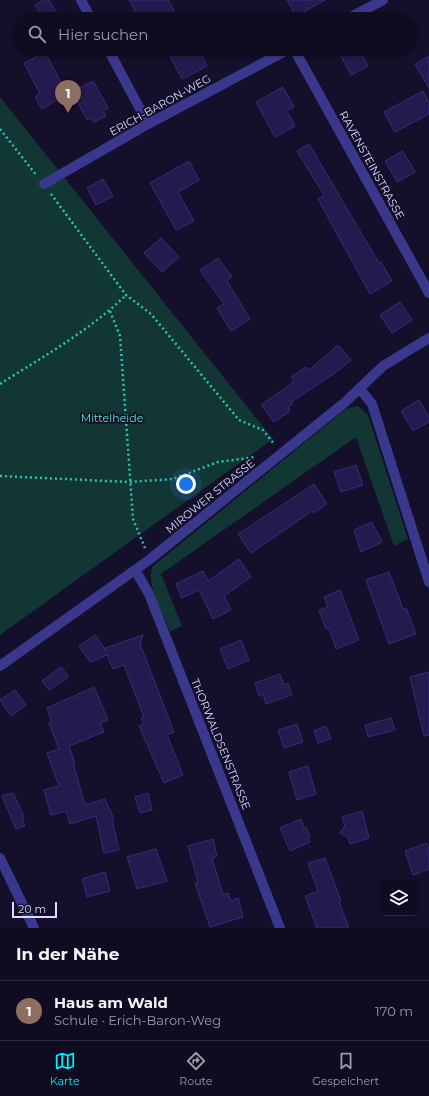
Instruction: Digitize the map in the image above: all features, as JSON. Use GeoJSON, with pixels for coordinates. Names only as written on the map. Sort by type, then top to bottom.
{"type":"FeatureCollection","features":[{"type":"Feature","properties":{"kind":"street"},"geometry":{"type":"LineString","coordinates":[[81,0],[87,12]]}},
{"type":"Feature","properties":{"kind":"street"},"geometry":{"type":"LineString","coordinates":[[360,12],[383,0]]}},
{"type":"Feature","properties":{"kind":"street"},"geometry":{"type":"LineString","coordinates":[[112,56],[148,124]]}},
{"type":"Feature","properties":{"kind":"street","name":"ERICH-BARON-WEG"},"geometry":{"type":"LineString","coordinates":[[44,184],[148,124],[276,56]]}},
{"type":"Feature","properties":{"kind":"street","name":"RAVENSTEINSTRASSE"},"geometry":{"type":"LineString","coordinates":[[298,56],[429,293]]}},
{"type":"Feature","properties":{"kind":"street","name":"MIROWER STRASSE"},"geometry":{"type":"LineString","coordinates":[[0,666],[149,560],[282,454],[360,389],[383,366],[429,338]]}},
{"type":"Feature","properties":{"kind":"street"},"geometry":{"type":"LineString","coordinates":[[360,389],[372,404],[429,582]]}},
{"type":"Feature","properties":{"kind":"street","name":"THORWALDSENSTRASSE"},"geometry":{"type":"LineString","coordinates":[[135,570],[149,594],[280,928]]}},
{"type":"Feature","properties":{"kind":"street"},"geometry":{"type":"LineString","coordinates":[[0,858],[34,928]]}},
{"type":"Feature","properties":{"kind":"path"},"geometry":{"type":"LineString","coordinates":[[0,129],[44,184],[126,295],[151,314],[239,420],[263,430],[282,454]]}},
{"type":"Feature","properties":{"kind":"path"},"geometry":{"type":"LineString","coordinates":[[0,384],[76,337],[110,311],[126,295]]}},
{"type":"Feature","properties":{"kind":"path"},"geometry":{"type":"LineString","coordinates":[[110,311],[120,336],[129,482],[133,519],[149,560]]}},
{"type":"Feature","properties":{"kind":"path"},"geometry":{"type":"LineString","coordinates":[[0,476],[129,482],[173,479],[218,462],[261,456]]}},
{"type":"Feature","properties":{"kind":"green space","name":"Mittelheide"},"geometry":{"type":"Polygon","coordinates":[[[0,97],[273,439],[0,635],[0,97]]]}},
{"type":"Feature","properties":{"kind":"green space"},"geometry":{"type":"Polygon","coordinates":[[[358,406],[368,415],[408,539],[394,546],[356,437],[161,574],[182,626],[170,631],[153,591],[151,575],[152,567],[346,409],[358,406]]]}},
{"type":"Feature","properties":{"kind":"building"},"geometry":{"type":"Polygon","coordinates":[[[44,0],[49,0],[56,12],[39,12],[35,5],[44,0]]]}},
{"type":"Feature","properties":{"kind":"building"},"geometry":{"type":"Polygon","coordinates":[[[129,0],[168,0],[175,12],[135,12],[129,0]]]}},
{"type":"Feature","properties":{"kind":"building"},"geometry":{"type":"Polygon","coordinates":[[[287,0],[325,0],[303,12],[294,12],[287,0]]]}},
{"type":"Feature","properties":{"kind":"building"},"geometry":{"type":"Polygon","coordinates":[[[37,56],[47,56],[67,94],[42,109],[35,97],[40,94],[24,63],[37,56]]]}},
{"type":"Feature","properties":{"kind":"building"},"geometry":{"type":"Polygon","coordinates":[[[170,56],[202,56],[207,66],[182,79],[170,56]]]}},
{"type":"Feature","properties":{"kind":"building"},"geometry":{"type":"Polygon","coordinates":[[[341,56],[363,56],[368,66],[351,75],[341,56]]]}},
{"type":"Feature","properties":{"kind":"building"},"geometry":{"type":"Polygon","coordinates":[[[429,56],[429,88],[415,64],[429,56]]]}},
{"type":"Feature","properties":{"kind":"building"},"geometry":{"type":"Polygon","coordinates":[[[93,81],[108,108],[103,111],[106,116],[94,122],[92,118],[87,120],[72,92],[93,81]]]}},
{"type":"Feature","properties":{"kind":"building"},"geometry":{"type":"Polygon","coordinates":[[[283,87],[294,107],[287,111],[295,126],[275,137],[256,102],[283,87]]]}},
{"type":"Feature","properties":{"kind":"building"},"geometry":{"type":"Polygon","coordinates":[[[423,91],[429,103],[429,114],[395,132],[384,112],[423,91]]]}},
{"type":"Feature","properties":{"kind":"building"},"geometry":{"type":"Polygon","coordinates":[[[309,144],[379,263],[381,262],[392,281],[370,294],[318,199],[324,195],[297,151],[309,144]]]}},
{"type":"Feature","properties":{"kind":"building"},"geometry":{"type":"Polygon","coordinates":[[[403,151],[415,172],[397,182],[385,161],[403,151]]]}},
{"type":"Feature","properties":{"kind":"building"},"geometry":{"type":"Polygon","coordinates":[[[189,161],[199,180],[178,192],[194,221],[176,230],[150,183],[189,161]]]}},
{"type":"Feature","properties":{"kind":"building"},"geometry":{"type":"Polygon","coordinates":[[[103,179],[113,196],[96,205],[87,188],[103,179]]]}},
{"type":"Feature","properties":{"kind":"building"},"geometry":{"type":"Polygon","coordinates":[[[161,238],[179,257],[162,272],[144,253],[161,238]]]}},
{"type":"Feature","properties":{"kind":"building"},"geometry":{"type":"Polygon","coordinates":[[[218,258],[232,277],[227,281],[250,319],[231,331],[217,308],[224,304],[200,270],[218,258]]]}},
{"type":"Feature","properties":{"kind":"building"},"geometry":{"type":"Polygon","coordinates":[[[400,302],[412,320],[392,333],[380,315],[400,302]]]}},
{"type":"Feature","properties":{"kind":"building"},"geometry":{"type":"Polygon","coordinates":[[[338,345],[351,360],[335,373],[291,402],[293,404],[288,407],[290,411],[274,422],[261,405],[291,384],[294,381],[291,377],[306,367],[309,370],[338,345]]]}},
{"type":"Feature","properties":{"kind":"building"},"geometry":{"type":"Polygon","coordinates":[[[419,400],[429,417],[429,422],[413,431],[401,411],[419,400]]]}},
{"type":"Feature","properties":{"kind":"building"},"geometry":{"type":"Polygon","coordinates":[[[356,465],[363,485],[341,492],[334,472],[356,465]]]}},
{"type":"Feature","properties":{"kind":"building"},"geometry":{"type":"Polygon","coordinates":[[[314,484],[327,504],[314,513],[312,511],[251,553],[238,534],[314,484]]]}},
{"type":"Feature","properties":{"kind":"building"},"geometry":{"type":"Polygon","coordinates":[[[372,522],[382,542],[361,552],[354,530],[372,522]]]}},
{"type":"Feature","properties":{"kind":"building"},"geometry":{"type":"Polygon","coordinates":[[[239,559],[251,577],[224,596],[231,610],[213,619],[199,590],[182,598],[176,584],[203,571],[208,581],[239,559]]]}},
{"type":"Feature","properties":{"kind":"building"},"geometry":{"type":"Polygon","coordinates":[[[389,572],[403,609],[406,608],[416,634],[389,644],[366,580],[389,572]]]}},
{"type":"Feature","properties":{"kind":"building"},"geometry":{"type":"Polygon","coordinates":[[[340,590],[359,640],[336,649],[329,628],[326,629],[319,610],[328,607],[324,597],[340,590]]]}},
{"type":"Feature","properties":{"kind":"building"},"geometry":{"type":"Polygon","coordinates":[[[95,635],[106,651],[105,648],[143,635],[140,644],[174,732],[167,735],[183,775],[164,783],[139,726],[144,724],[141,718],[144,717],[124,665],[113,669],[107,655],[90,662],[79,646],[95,635]]]}},
{"type":"Feature","properties":{"kind":"building"},"geometry":{"type":"Polygon","coordinates":[[[241,640],[249,660],[228,669],[220,649],[241,640]]]}},
{"type":"Feature","properties":{"kind":"building"},"geometry":{"type":"Polygon","coordinates":[[[61,667],[69,677],[49,690],[42,681],[61,667]]]}},
{"type":"Feature","properties":{"kind":"building"},"geometry":{"type":"Polygon","coordinates":[[[429,672],[429,735],[424,736],[410,677],[429,672]]]}},
{"type":"Feature","properties":{"kind":"building"},"geometry":{"type":"Polygon","coordinates":[[[280,674],[284,685],[288,683],[292,695],[266,704],[263,694],[259,696],[255,683],[280,674]]]}},
{"type":"Feature","properties":{"kind":"building"},"geometry":{"type":"Polygon","coordinates":[[[94,687],[108,720],[100,723],[104,732],[69,746],[75,763],[73,763],[85,805],[105,799],[114,819],[112,820],[119,850],[104,853],[96,816],[70,824],[66,811],[51,815],[44,790],[59,786],[47,753],[59,749],[49,723],[52,722],[47,708],[94,687]]]}},
{"type":"Feature","properties":{"kind":"building"},"geometry":{"type":"Polygon","coordinates":[[[15,690],[26,705],[11,716],[0,700],[15,690]]]}},
{"type":"Feature","properties":{"kind":"building"},"geometry":{"type":"Polygon","coordinates":[[[391,718],[395,730],[368,737],[365,725],[391,718]]]}},
{"type":"Feature","properties":{"kind":"building"},"geometry":{"type":"Polygon","coordinates":[[[297,724],[303,742],[284,748],[278,730],[297,724]]]}},
{"type":"Feature","properties":{"kind":"building"},"geometry":{"type":"Polygon","coordinates":[[[326,726],[331,739],[318,743],[314,731],[326,726]]]}},
{"type":"Feature","properties":{"kind":"building"},"geometry":{"type":"Polygon","coordinates":[[[308,766],[316,794],[297,800],[289,772],[308,766]]]}},
{"type":"Feature","properties":{"kind":"building"},"geometry":{"type":"Polygon","coordinates":[[[13,793],[24,816],[22,817],[25,826],[16,829],[2,796],[13,793]]]}},
{"type":"Feature","properties":{"kind":"building"},"geometry":{"type":"Polygon","coordinates":[[[148,793],[152,810],[140,813],[135,797],[148,793]]]}},
{"type":"Feature","properties":{"kind":"building"},"geometry":{"type":"Polygon","coordinates":[[[362,811],[369,838],[350,844],[348,837],[340,833],[345,826],[342,817],[362,811]]]}},
{"type":"Feature","properties":{"kind":"building"},"geometry":{"type":"Polygon","coordinates":[[[301,819],[304,828],[306,827],[310,837],[308,838],[310,842],[290,851],[280,828],[301,819]]]}},
{"type":"Feature","properties":{"kind":"building"},"geometry":{"type":"Polygon","coordinates":[[[213,839],[217,856],[212,858],[223,895],[228,893],[231,901],[238,898],[243,917],[210,927],[195,883],[198,882],[188,846],[213,839]]]}},
{"type":"Feature","properties":{"kind":"building"},"geometry":{"type":"Polygon","coordinates":[[[427,843],[429,849],[429,869],[413,875],[405,851],[427,843]]]}},
{"type":"Feature","properties":{"kind":"building"},"geometry":{"type":"Polygon","coordinates":[[[156,849],[167,881],[137,889],[127,857],[156,849]]]}},
{"type":"Feature","properties":{"kind":"building"},"geometry":{"type":"Polygon","coordinates":[[[325,858],[349,928],[317,928],[305,896],[318,891],[308,863],[325,858]]]}},
{"type":"Feature","properties":{"kind":"building"},"geometry":{"type":"Polygon","coordinates":[[[105,872],[110,891],[87,897],[82,879],[105,872]]]}},
{"type":"Feature","properties":{"kind":"place","name":"Haus am Wald"},"geometry":{"type":"Point","coordinates":[68,113]}}]}
